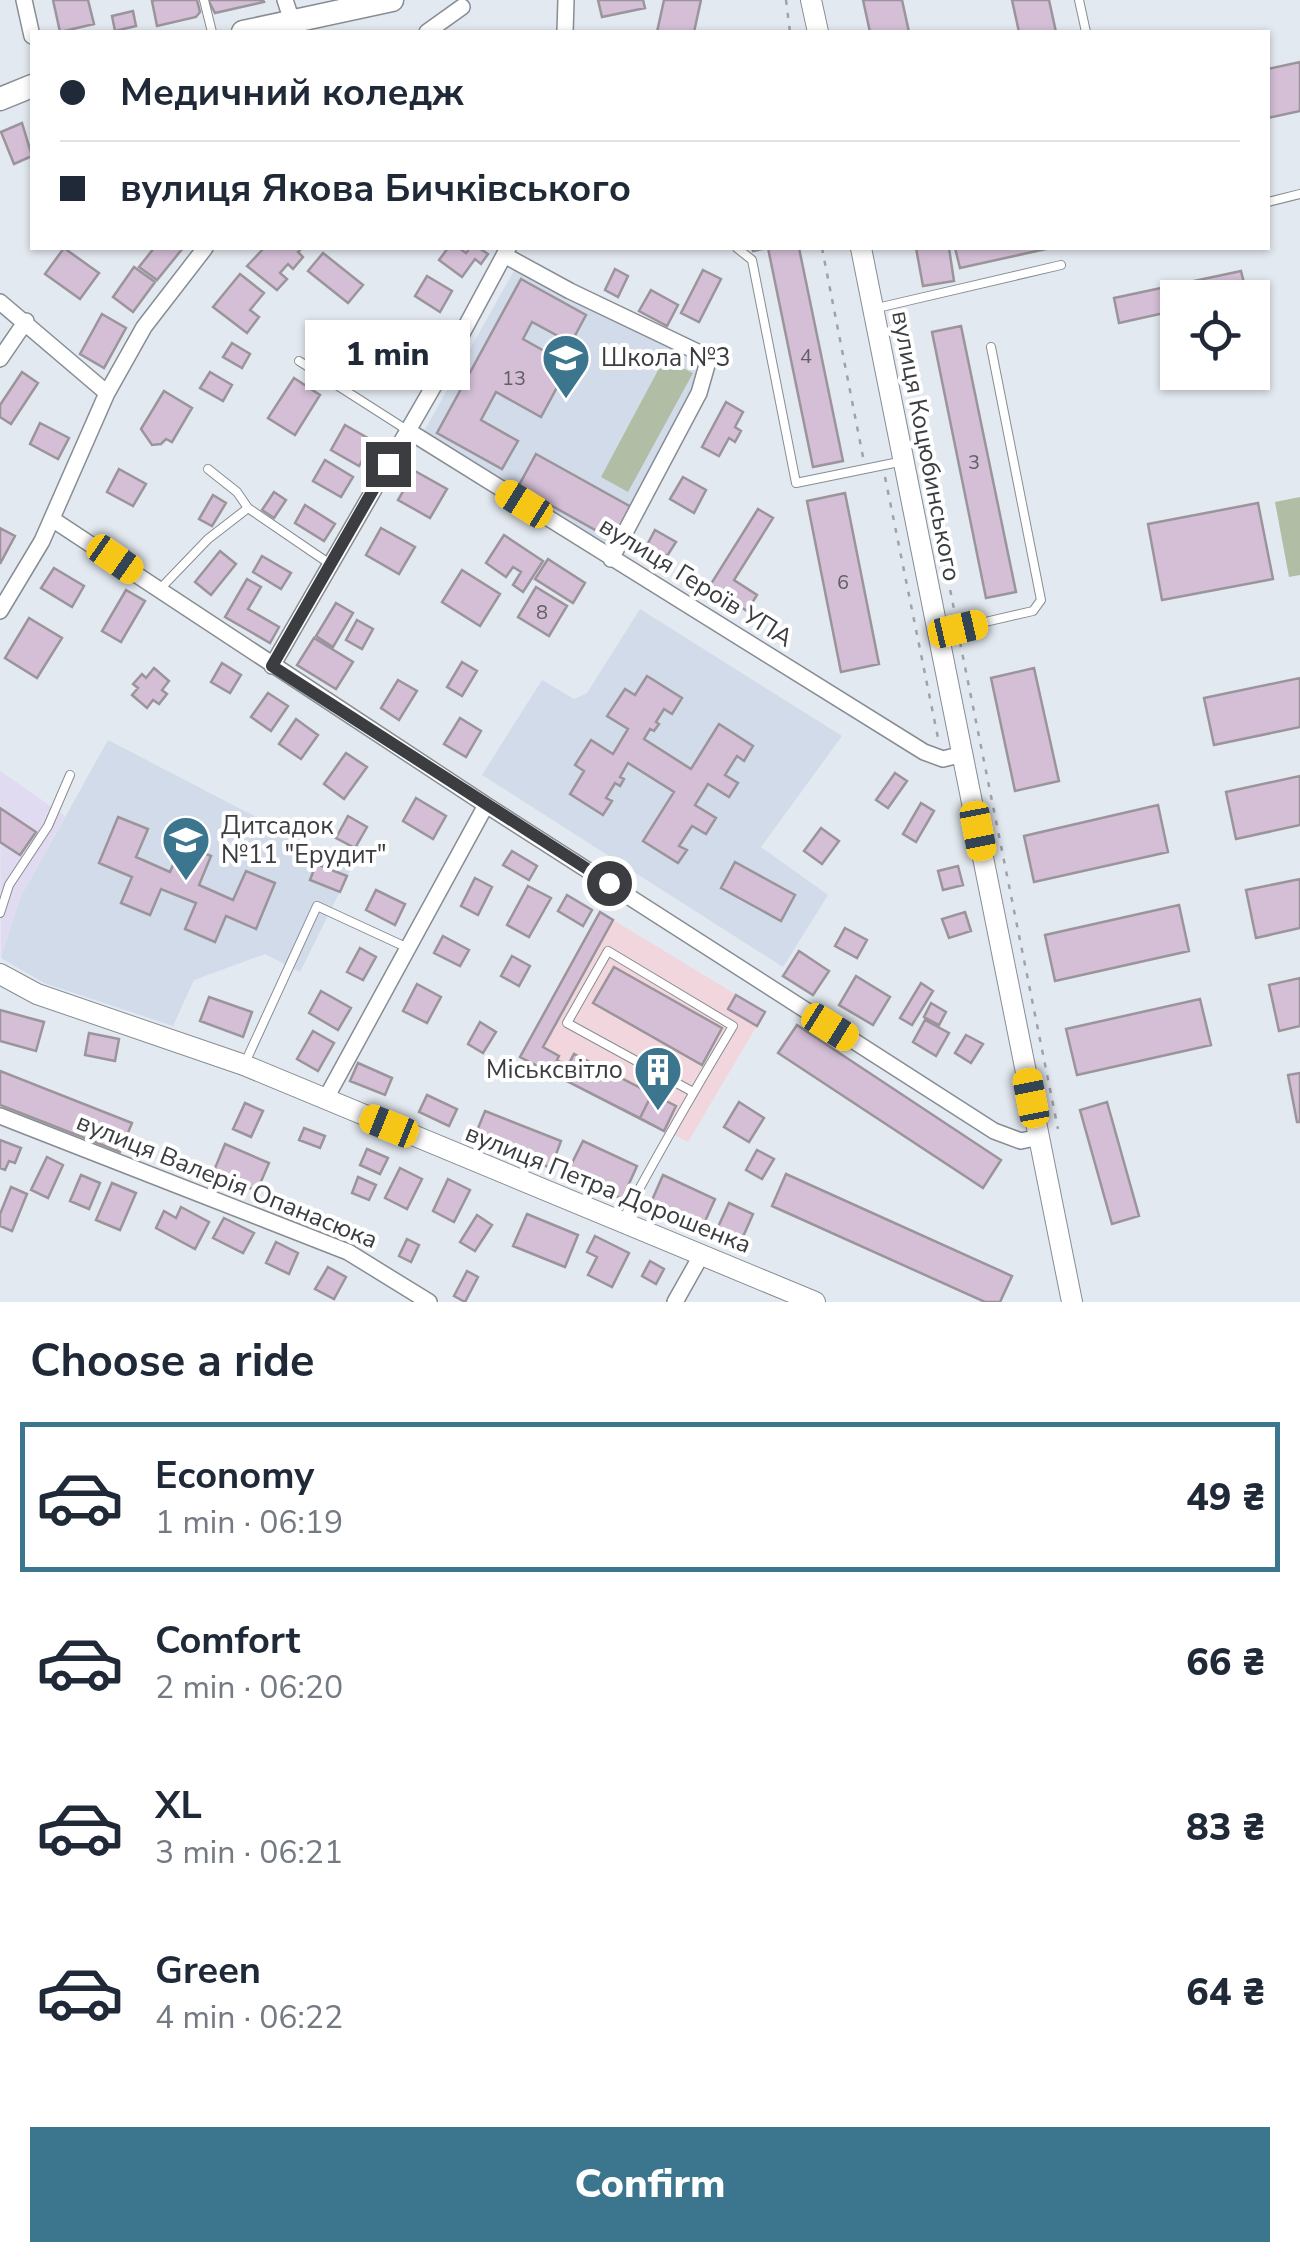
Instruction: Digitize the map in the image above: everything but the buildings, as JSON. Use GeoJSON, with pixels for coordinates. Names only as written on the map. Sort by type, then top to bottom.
{"type":"FeatureCollection","features":[{"type":"Feature","properties":{"kind":"main road"},"geometry":{"type":"LineString","coordinates":[[246,30],[292,7],[392,0]]}},
{"type":"Feature","properties":{"kind":"main road"},"geometry":{"type":"LineString","coordinates":[[0,99],[30,87]]}},
{"type":"Feature","properties":{"kind":"street"},"geometry":{"type":"LineString","coordinates":[[24,0],[31,30]]}},
{"type":"Feature","properties":{"kind":"street"},"geometry":{"type":"LineString","coordinates":[[565,30],[566,0]]}},
{"type":"Feature","properties":{"kind":"street"},"geometry":{"type":"LineString","coordinates":[[811,0],[818,30]]}},
{"type":"Feature","properties":{"kind":"street"},"geometry":{"type":"LineString","coordinates":[[430,30],[462,7]]}},
{"type":"Feature","properties":{"kind":"street"},"geometry":{"type":"LineString","coordinates":[[0,611],[52,519],[106,393],[144,327],[203,250]]}},
{"type":"Feature","properties":{"kind":"street","name":"вулиця Коцюбинського"},"geometry":{"type":"LineString","coordinates":[[861,250],[938,633],[953,757],[1072,1302]]}},
{"type":"Feature","properties":{"kind":"street"},"geometry":{"type":"LineString","coordinates":[[272,666],[506,251],[570,291],[706,356],[699,392],[611,559]]}},
{"type":"Feature","properties":{"kind":"street"},"geometry":{"type":"LineString","coordinates":[[0,302],[26,320],[106,393]]}},
{"type":"Feature","properties":{"kind":"street"},"geometry":{"type":"LineString","coordinates":[[0,359],[26,320]]}},
{"type":"Feature","properties":{"kind":"street","name":"вулиця Героїв УПА"},"geometry":{"type":"LineString","coordinates":[[407,430],[924,752],[953,757]]}},
{"type":"Feature","properties":{"kind":"street"},"geometry":{"type":"LineString","coordinates":[[52,519],[486,805],[994,1130],[1021,1140],[1038,1137]]}},
{"type":"Feature","properties":{"kind":"street"},"geometry":{"type":"LineString","coordinates":[[325,1100],[486,805]]}},
{"type":"Feature","properties":{"kind":"street","name":"вулиця Петра Дорошенка"},"geometry":{"type":"LineString","coordinates":[[0,974],[38,994],[244,1066],[816,1302]]}},
{"type":"Feature","properties":{"kind":"street","name":"вулиця Валерія Опанасюка"},"geometry":{"type":"LineString","coordinates":[[0,1116],[348,1252],[430,1302]]}},
{"type":"Feature","properties":{"kind":"street"},"geometry":{"type":"LineString","coordinates":[[675,1302],[702,1254]]}},
{"type":"Feature","properties":{"kind":"lane"},"geometry":{"type":"LineString","coordinates":[[204,0],[212,30]]}},
{"type":"Feature","properties":{"kind":"lane"},"geometry":{"type":"LineString","coordinates":[[1079,0],[1086,30]]}},
{"type":"Feature","properties":{"kind":"lane"},"geometry":{"type":"LineString","coordinates":[[1270,202],[1300,194]]}},
{"type":"Feature","properties":{"kind":"lane"},"geometry":{"type":"LineString","coordinates":[[740,250],[752,260],[796,483],[904,462]]}},
{"type":"Feature","properties":{"kind":"lane"},"geometry":{"type":"LineString","coordinates":[[873,309],[1062,265]]}},
{"type":"Feature","properties":{"kind":"lane"},"geometry":{"type":"LineString","coordinates":[[938,633],[1033,612],[1041,600],[991,347]]}},
{"type":"Feature","properties":{"kind":"lane"},"geometry":{"type":"LineString","coordinates":[[298,361],[407,430]]}},
{"type":"Feature","properties":{"kind":"lane"},"geometry":{"type":"LineString","coordinates":[[208,469],[237,492],[248,508],[330,564]]}},
{"type":"Feature","properties":{"kind":"lane"},"geometry":{"type":"LineString","coordinates":[[159,590],[208,539],[248,508]]}},
{"type":"Feature","properties":{"kind":"lane"},"geometry":{"type":"LineString","coordinates":[[0,913],[9,885],[48,826],[70,775]]}},
{"type":"Feature","properties":{"kind":"lane"},"geometry":{"type":"LineString","coordinates":[[244,1066],[317,906],[408,948]]}},
{"type":"Feature","properties":{"kind":"lane"},"geometry":{"type":"LineString","coordinates":[[622,1222],[734,1026],[608,951],[567,1023],[694,1092]]}},
{"type":"Feature","properties":{"kind":"path"},"geometry":{"type":"LineString","coordinates":[[786,0],[790,30]]}},
{"type":"Feature","properties":{"kind":"path"},"geometry":{"type":"LineString","coordinates":[[822,250],[865,469]]}},
{"type":"Feature","properties":{"kind":"path"},"geometry":{"type":"LineString","coordinates":[[882,466],[953,757]]}},
{"type":"Feature","properties":{"kind":"shaded area","name":"Школа №3"},"geometry":{"type":"Polygon","coordinates":[[[516,267],[709,369],[613,550],[423,433],[516,267]]]}},
{"type":"Feature","properties":{"kind":"shaded area"},"geometry":{"type":"Polygon","coordinates":[[[640,609],[842,736],[761,847],[828,895],[783,967],[482,775],[542,680],[574,699],[587,693],[640,609]]]}},
{"type":"Feature","properties":{"kind":"shaded area","name":"Дитсадок №11 \"Ерудит\""},"geometry":{"type":"Polygon","coordinates":[[[108,740],[352,867],[300,972],[265,954],[194,980],[173,1026],[44,983],[1,958],[20,898],[108,740]]]}},
{"type":"Feature","properties":{"kind":"shaded area"},"geometry":{"type":"Polygon","coordinates":[[[0,771],[65,816],[20,898],[1,958],[0,771]]]}},
{"type":"Feature","properties":{"kind":"shaded area"},"geometry":{"type":"Polygon","coordinates":[[[600,912],[765,1012],[688,1142],[520,1057],[600,912]]]}},
{"type":"Feature","properties":{"kind":"green space"},"geometry":{"type":"Polygon","coordinates":[[[664,359],[693,373],[628,492],[601,477],[664,359]]]}},
{"type":"Feature","properties":{"kind":"green space"},"geometry":{"type":"Polygon","coordinates":[[[1300,497],[1300,575],[1289,577],[1275,502],[1300,497]]]}},
{"type":"Feature","properties":{"kind":"place","name":"Школа №3"},"geometry":{"type":"Point","coordinates":[566,400]}},
{"type":"Feature","properties":{"kind":"place","name":"Дитсадок №11 \"Ерудит\""},"geometry":{"type":"Point","coordinates":[186,882]}},
{"type":"Feature","properties":{"kind":"place","name":"Міськсвітло"},"geometry":{"type":"Point","coordinates":[658,1112]}},
{"type":"Feature","properties":{"kind":"route"},"geometry":{"type":"LineString","coordinates":[[388,464],[272,666],[609,883]]}}]}
